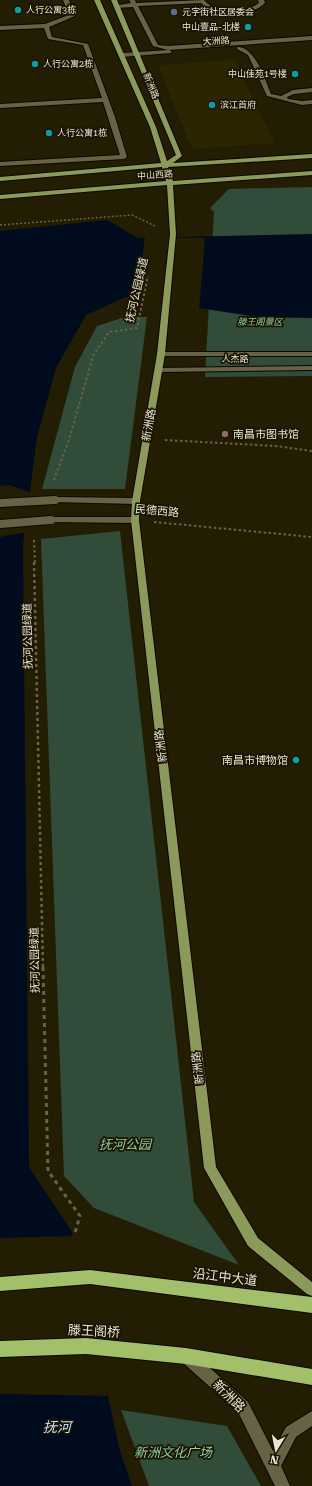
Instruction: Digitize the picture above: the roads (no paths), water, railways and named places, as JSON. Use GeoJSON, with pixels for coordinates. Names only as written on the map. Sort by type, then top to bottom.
{"type":"FeatureCollection","features":[{"type":"Feature","properties":{"kind":"highway","name":"沿江中大道"},"geometry":{"type":"LineString","coordinates":[[0,1284],[90,1277],[312,1304]]}},
{"type":"Feature","properties":{"kind":"highway","name":"滕王阁桥"},"geometry":{"type":"LineString","coordinates":[[0,1349],[86,1346],[186,1356]]}},
{"type":"Feature","properties":{"kind":"highway"},"geometry":{"type":"LineString","coordinates":[[186,1356],[312,1377]]}},
{"type":"Feature","properties":{"kind":"main road","name":"新洲路"},"geometry":{"type":"LineString","coordinates":[[97,0],[153,127],[170,183],[173,234],[162,354],[136,501],[136,520],[210,1168],[253,1242],[312,1290]]}},
{"type":"Feature","properties":{"kind":"main road","name":"新洲路"},"geometry":{"type":"LineString","coordinates":[[114,0],[138,54],[179,156],[164,165]]}},
{"type":"Feature","properties":{"kind":"main road","name":"中山西路"},"geometry":{"type":"LineString","coordinates":[[0,179],[164,165],[312,156]]}},
{"type":"Feature","properties":{"kind":"main road","name":"中山西路"},"geometry":{"type":"LineString","coordinates":[[0,197],[312,173]]}},
{"type":"Feature","properties":{"kind":"street"},"geometry":{"type":"LineString","coordinates":[[0,28],[46,26],[72,16],[66,0]]}},
{"type":"Feature","properties":{"kind":"street"},"geometry":{"type":"LineString","coordinates":[[116,6],[134,3],[202,0],[208,7],[216,10],[234,12],[252,9],[262,3],[261,0]]}},
{"type":"Feature","properties":{"kind":"street"},"geometry":{"type":"LineString","coordinates":[[134,3],[156,46],[168,48],[312,38]]}},
{"type":"Feature","properties":{"kind":"street"},"geometry":{"type":"LineString","coordinates":[[0,164],[124,157],[106,100],[85,44],[50,38],[46,26]]}},
{"type":"Feature","properties":{"kind":"street","name":"大洲路"},"geometry":{"type":"LineString","coordinates":[[122,55],[312,44]]}},
{"type":"Feature","properties":{"kind":"street"},"geometry":{"type":"LineString","coordinates":[[239,48],[250,54],[269,96],[285,98],[291,102],[312,102]]}},
{"type":"Feature","properties":{"kind":"street"},"geometry":{"type":"LineString","coordinates":[[285,98],[284,96],[293,92],[312,90]]}},
{"type":"Feature","properties":{"kind":"street"},"geometry":{"type":"LineString","coordinates":[[0,106],[106,100]]}},
{"type":"Feature","properties":{"kind":"street","name":"人杰路"},"geometry":{"type":"LineString","coordinates":[[162,354],[312,354]]}},
{"type":"Feature","properties":{"kind":"street","name":"人杰路"},"geometry":{"type":"LineString","coordinates":[[159,370],[312,368]]}},
{"type":"Feature","properties":{"kind":"street","name":"民德西路"},"geometry":{"type":"LineString","coordinates":[[0,503],[55,500],[136,501]]}},
{"type":"Feature","properties":{"kind":"street","name":"民德西路"},"geometry":{"type":"LineString","coordinates":[[0,524],[51,520],[136,520]]}},
{"type":"Feature","properties":{"kind":"street","name":"新洲路"},"geometry":{"type":"LineString","coordinates":[[186,1356],[243,1407],[283,1486]]}},
{"type":"Feature","properties":{"kind":"street"},"geometry":{"type":"LineString","coordinates":[[273,1466],[291,1432],[312,1418]]}},
{"type":"Feature","properties":{"kind":"water","name":"抚河"},"geometry":{"type":"Polygon","coordinates":[[[107,220],[138,238],[312,234],[312,318],[258,317],[126,297],[86,315],[56,368],[37,437],[23,545],[29,1167],[72,1232],[120,1451],[132,1486],[0,1486],[0,231],[107,220]]]}},
{"type":"Feature","properties":{"kind":"place","name":"人行公寓3栋"},"geometry":{"type":"Point","coordinates":[18,10]}},
{"type":"Feature","properties":{"kind":"place","name":"元字街社区居委会"},"geometry":{"type":"Point","coordinates":[174,12]}},
{"type":"Feature","properties":{"kind":"place","name":"中山壹品-北楼"},"geometry":{"type":"Point","coordinates":[248,27]}},
{"type":"Feature","properties":{"kind":"place","name":"人行公寓2栋"},"geometry":{"type":"Point","coordinates":[35,64]}},
{"type":"Feature","properties":{"kind":"place","name":"中山佳苑1号楼"},"geometry":{"type":"Point","coordinates":[295,74]}},
{"type":"Feature","properties":{"kind":"place","name":"滨江首府"},"geometry":{"type":"Point","coordinates":[212,105]}},
{"type":"Feature","properties":{"kind":"place","name":"人行公寓1栋"},"geometry":{"type":"Point","coordinates":[49,133]}},
{"type":"Feature","properties":{"kind":"place","name":"南昌市图书馆"},"geometry":{"type":"Point","coordinates":[225,434]}},
{"type":"Feature","properties":{"kind":"place","name":"南昌市博物馆"},"geometry":{"type":"Point","coordinates":[296,760]}},
{"type":"Feature","properties":{"kind":"park label","name":"滕王阁景区"},"geometry":{"type":"Point","coordinates":[260,322]}},
{"type":"Feature","properties":{"kind":"park label","name":"抚河公园"},"geometry":{"type":"Point","coordinates":[125,1144]}},
{"type":"Feature","properties":{"kind":"park label","name":"新洲文化广场"},"geometry":{"type":"Point","coordinates":[173,1452]}}]}
